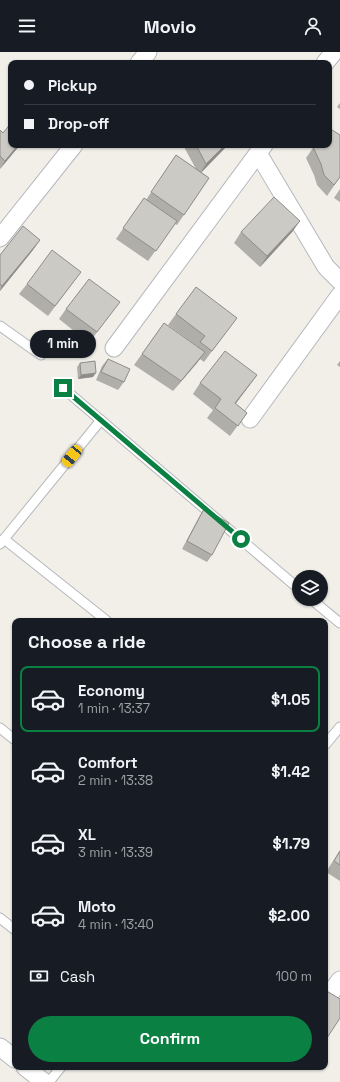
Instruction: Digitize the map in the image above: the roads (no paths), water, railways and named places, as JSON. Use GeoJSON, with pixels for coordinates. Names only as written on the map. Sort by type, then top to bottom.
{"type":"FeatureCollection","features":[{"type":"Feature","properties":{"kind":"street"},"geometry":{"type":"LineString","coordinates":[[141,60],[148,52]]}},
{"type":"Feature","properties":{"kind":"street"},"geometry":{"type":"LineString","coordinates":[[327,60],[334,52]]}},
{"type":"Feature","properties":{"kind":"street"},"geometry":{"type":"LineString","coordinates":[[0,238],[72,148]]}},
{"type":"Feature","properties":{"kind":"street"},"geometry":{"type":"LineString","coordinates":[[114,348],[261,149],[326,267],[340,281]]}},
{"type":"Feature","properties":{"kind":"street"},"geometry":{"type":"LineString","coordinates":[[250,419],[340,295]]}},
{"type":"Feature","properties":{"kind":"street"},"geometry":{"type":"LineString","coordinates":[[331,999],[340,980]]}},
{"type":"Feature","properties":{"kind":"street"},"geometry":{"type":"LineString","coordinates":[[0,1047],[12,1057]]}},
{"type":"Feature","properties":{"kind":"street"},"geometry":{"type":"LineString","coordinates":[[29,1070],[44,1082]]}},
{"type":"Feature","properties":{"kind":"lane"},"geometry":{"type":"LineString","coordinates":[[0,326],[41,355]]}},
{"type":"Feature","properties":{"kind":"lane"},"geometry":{"type":"LineString","coordinates":[[63,388],[292,583]]}},
{"type":"Feature","properties":{"kind":"lane"},"geometry":{"type":"LineString","coordinates":[[101,420],[2,542],[103,618]]}},
{"type":"Feature","properties":{"kind":"lane"},"geometry":{"type":"LineString","coordinates":[[319,606],[340,624]]}},
{"type":"Feature","properties":{"kind":"lane"},"geometry":{"type":"LineString","coordinates":[[328,741],[340,727]]}},
{"type":"Feature","properties":{"kind":"lane"},"geometry":{"type":"LineString","coordinates":[[0,728],[12,738]]}},
{"type":"Feature","properties":{"kind":"lane"},"geometry":{"type":"LineString","coordinates":[[0,918],[12,928]]}},
{"type":"Feature","properties":{"kind":"lane"},"geometry":{"type":"LineString","coordinates":[[49,1082],[59,1070]]}}]}
